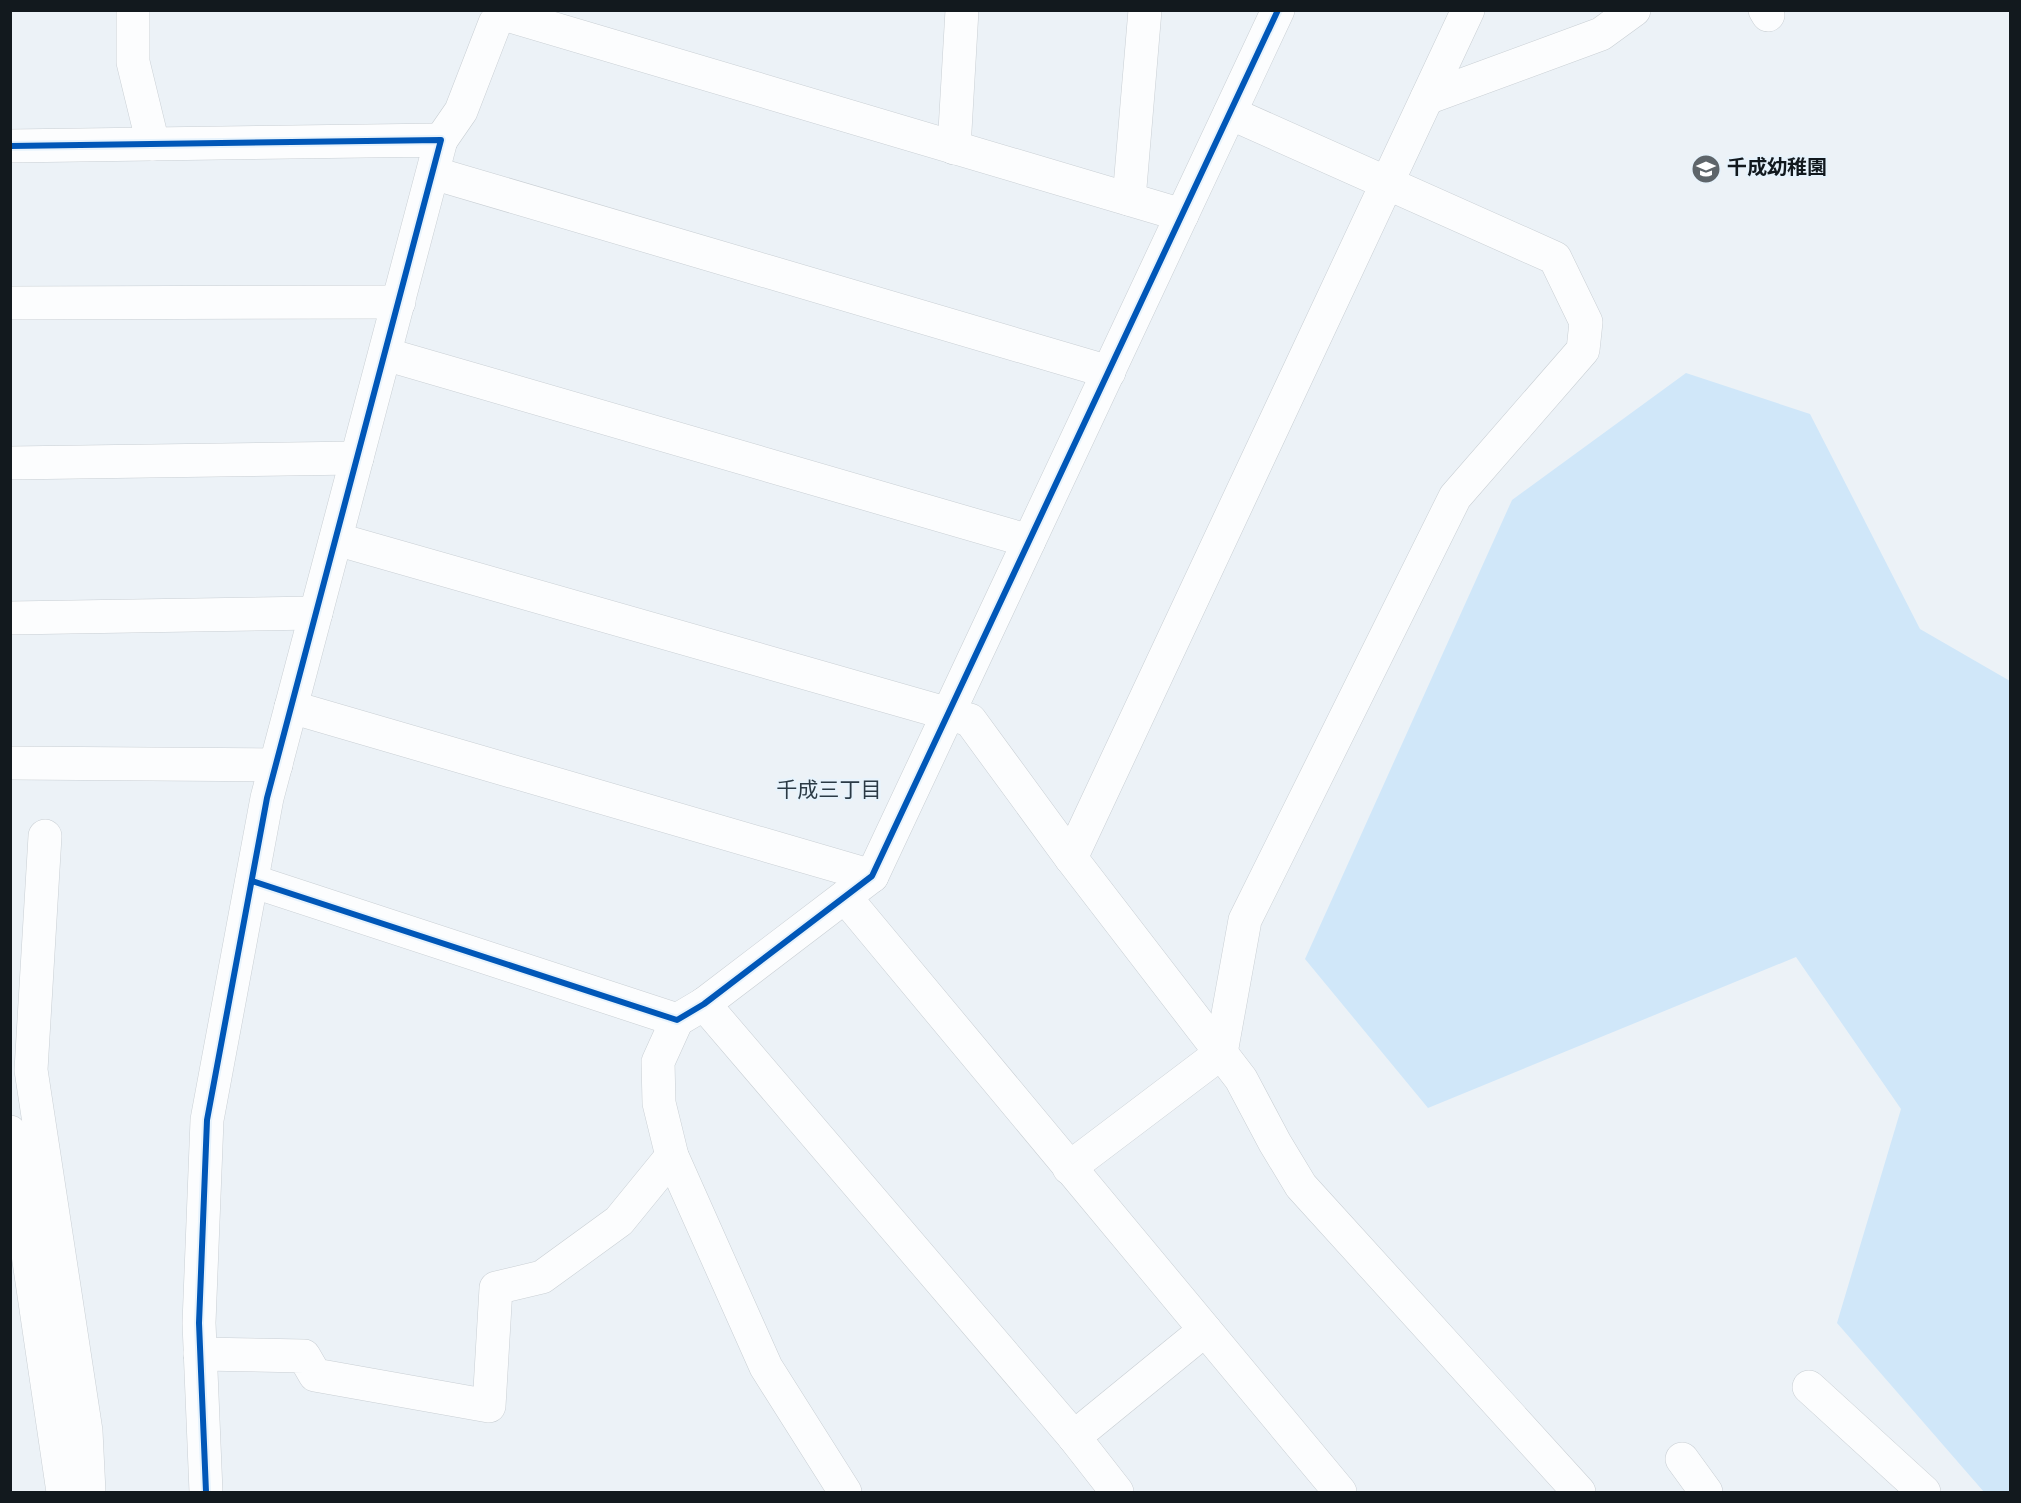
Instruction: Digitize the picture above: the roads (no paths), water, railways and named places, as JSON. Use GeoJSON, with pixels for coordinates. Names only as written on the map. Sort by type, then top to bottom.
{"type":"FeatureCollection","features":[{"type":"Feature","properties":{"kind":"street"},"geometry":{"type":"LineString","coordinates":[[134,10],[133,62],[153,144]]}},
{"type":"Feature","properties":{"kind":"street"},"geometry":{"type":"LineString","coordinates":[[954,148],[962,10]]}},
{"type":"Feature","properties":{"kind":"street"},"geometry":{"type":"LineString","coordinates":[[1129,199],[1144,10]]}},
{"type":"Feature","properties":{"kind":"street"},"geometry":{"type":"LineString","coordinates":[[845,1492],[766,1367],[672,1156],[659,1103],[658,1062],[691,1012],[872,876],[1278,10]]}},
{"type":"Feature","properties":{"kind":"street"},"geometry":{"type":"LineString","coordinates":[[1071,858],[1468,10]]}},
{"type":"Feature","properties":{"kind":"street"},"geometry":{"type":"LineString","coordinates":[[1427,98],[1601,34],[1634,10]]}},
{"type":"Feature","properties":{"kind":"street"},"geometry":{"type":"LineString","coordinates":[[206,1492],[199,1323],[207,1120],[267,798],[441,140],[461,111],[495,23],[506,12],[1182,215]]}},
{"type":"Feature","properties":{"kind":"street"},"geometry":{"type":"LineString","coordinates":[[1069,1168],[1221,1053],[1245,920],[1455,497],[1583,350],[1586,322],[1555,258],[1230,113]]}},
{"type":"Feature","properties":{"kind":"street"},"geometry":{"type":"LineString","coordinates":[[10,146],[441,140]]}},
{"type":"Feature","properties":{"kind":"street"},"geometry":{"type":"LineString","coordinates":[[433,173],[1109,372]]}},
{"type":"Feature","properties":{"kind":"street"},"geometry":{"type":"LineString","coordinates":[[10,303],[399,303]]}},
{"type":"Feature","properties":{"kind":"street"},"geometry":{"type":"LineString","coordinates":[[385,354],[1029,541]]}},
{"type":"Feature","properties":{"kind":"street"},"geometry":{"type":"LineString","coordinates":[[10,463],[357,458]]}},
{"type":"Feature","properties":{"kind":"street"},"geometry":{"type":"LineString","coordinates":[[336,539],[970,720],[1071,858],[1240,1079],[1301,1186],[1579,1492]]}},
{"type":"Feature","properties":{"kind":"street"},"geometry":{"type":"LineString","coordinates":[[10,618],[316,613]]}},
{"type":"Feature","properties":{"kind":"street"},"geometry":{"type":"LineString","coordinates":[[291,706],[872,876]]}},
{"type":"Feature","properties":{"kind":"street"},"geometry":{"type":"LineString","coordinates":[[10,764],[276,765]]}},
{"type":"Feature","properties":{"kind":"street"},"geometry":{"type":"LineString","coordinates":[[45,836],[31,1070],[86,1431],[89,1492]]}},
{"type":"Feature","properties":{"kind":"street"},"geometry":{"type":"LineString","coordinates":[[252,881],[691,1012],[1074,1437],[1117,1492]]}},
{"type":"Feature","properties":{"kind":"street"},"geometry":{"type":"LineString","coordinates":[[844,897],[1340,1492]]}},
{"type":"Feature","properties":{"kind":"street"},"geometry":{"type":"LineString","coordinates":[[10,1132],[63,1492]]}},
{"type":"Feature","properties":{"kind":"street"},"geometry":{"type":"LineString","coordinates":[[200,1354],[304,1356],[315,1375],[489,1406],[496,1288],[542,1277],[619,1221],[672,1156]]}},
{"type":"Feature","properties":{"kind":"street"},"geometry":{"type":"LineString","coordinates":[[1074,1437],[1205,1330]]}},
{"type":"Feature","properties":{"kind":"street"},"geometry":{"type":"LineString","coordinates":[[1809,1387],[1924,1492]]}},
{"type":"Feature","properties":{"kind":"street"},"geometry":{"type":"LineString","coordinates":[[1682,1459],[1706,1492]]}},
{"type":"Feature","properties":{"kind":"place","name":"千成幼稚園"},"geometry":{"type":"Point","coordinates":[1706,169]}},
{"type":"Feature","properties":{"kind":"district","name":"千成三丁目"},"geometry":{"type":"Point","coordinates":[829,791]}}]}
